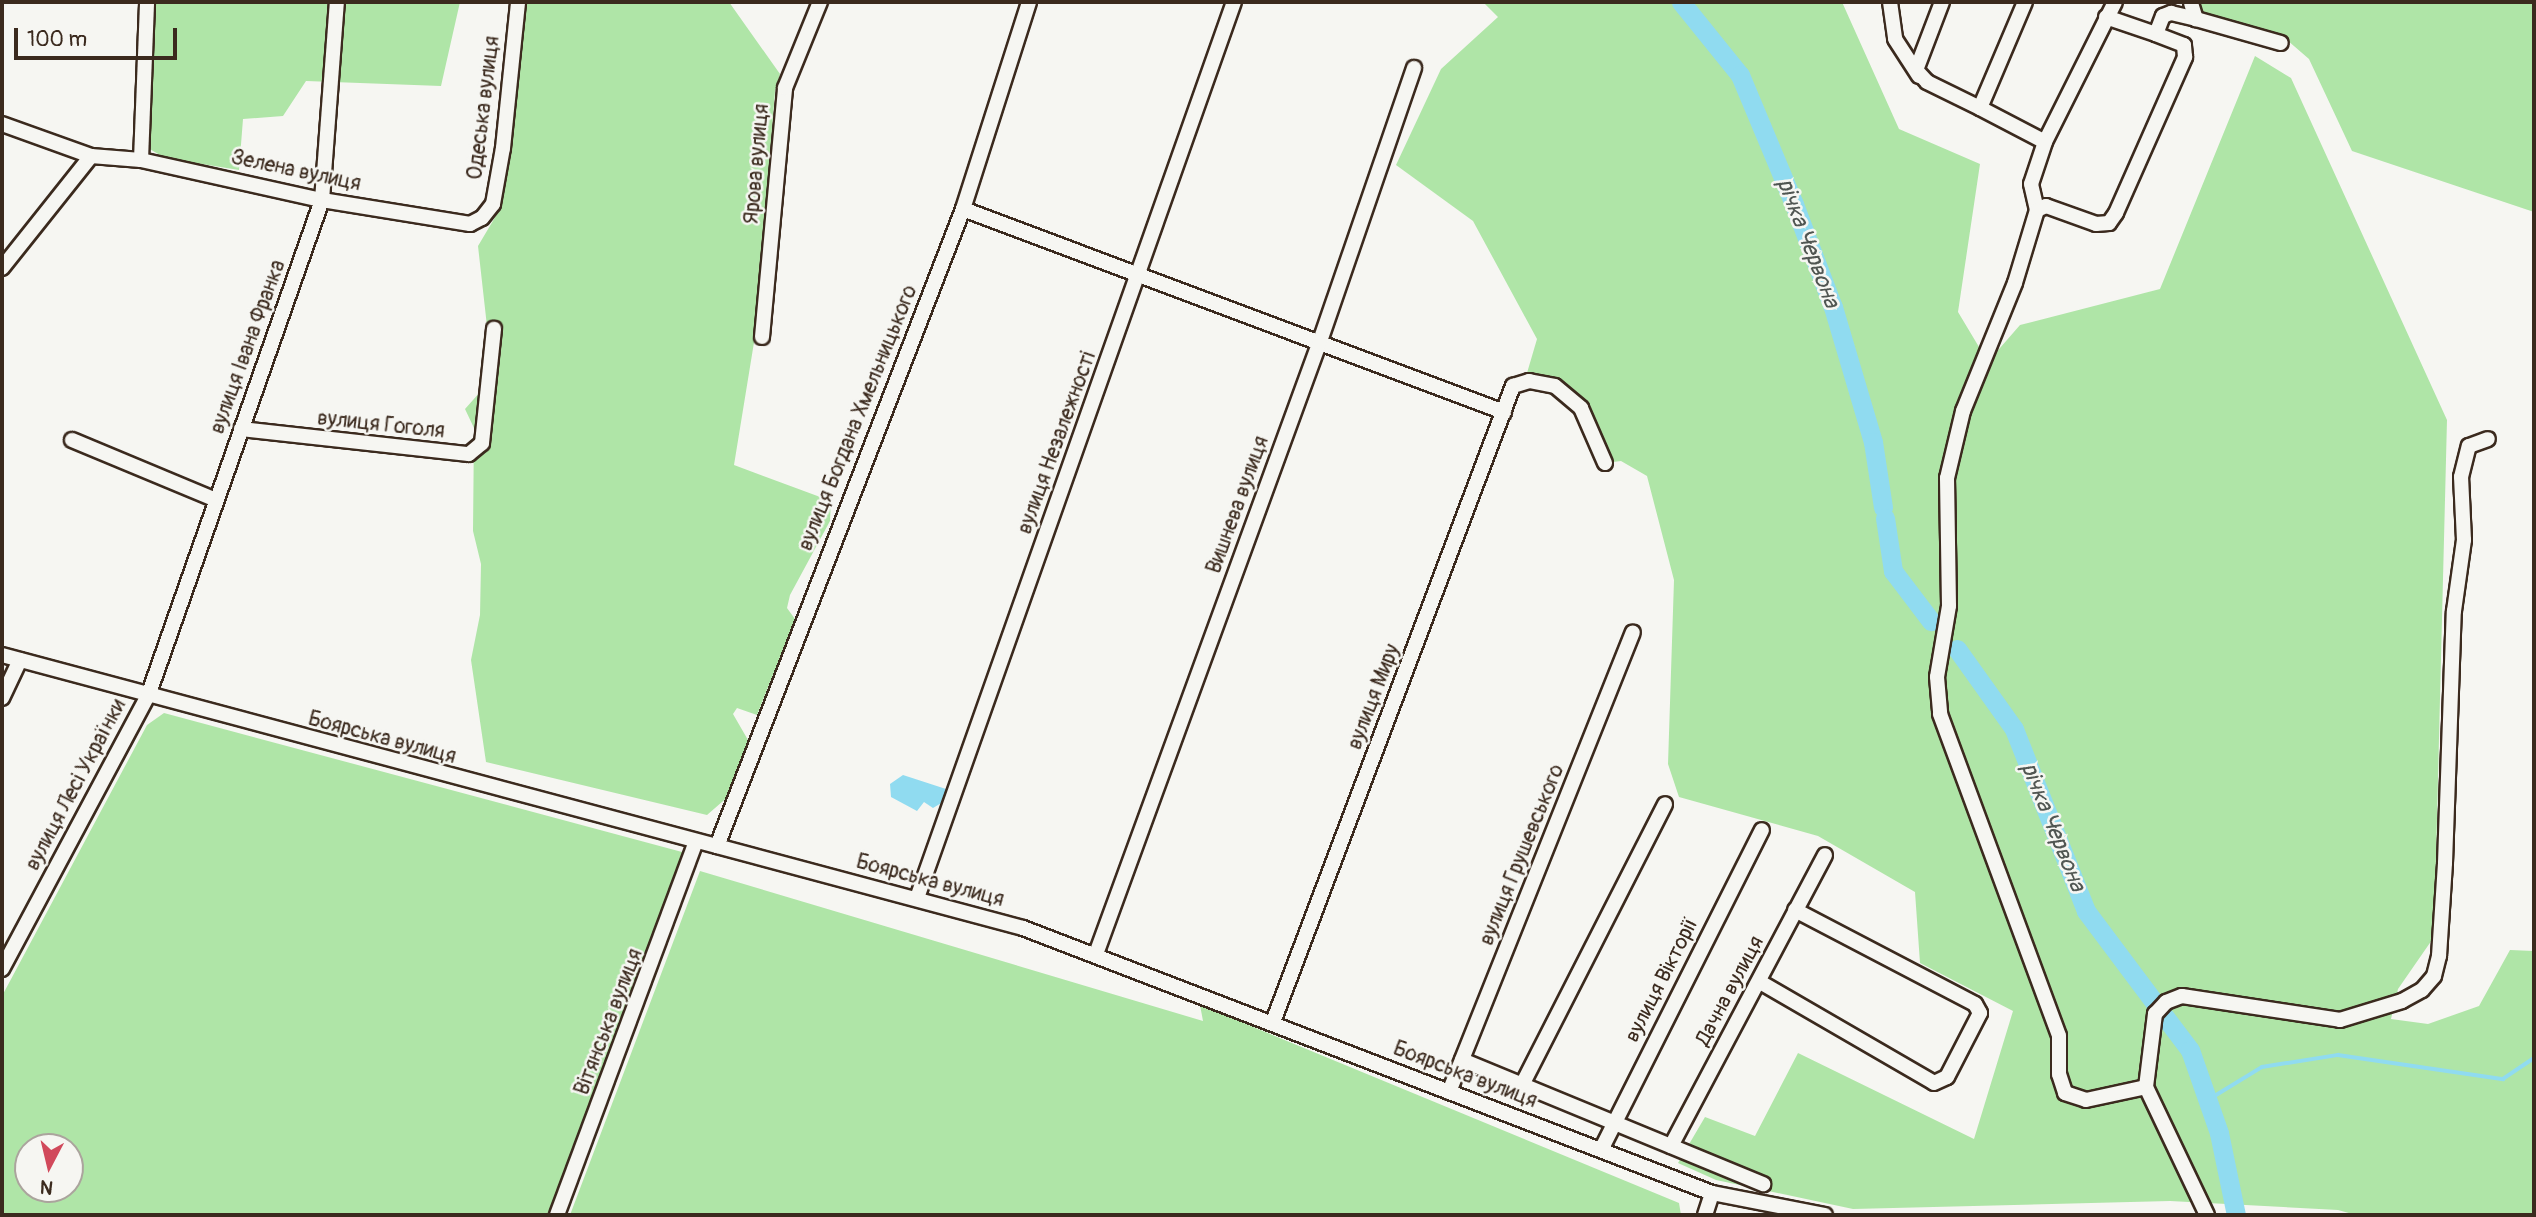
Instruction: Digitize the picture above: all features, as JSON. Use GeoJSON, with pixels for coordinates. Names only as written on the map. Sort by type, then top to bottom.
{"type":"FeatureCollection","features":[{"type":"Feature","properties":{"kind":"street"},"geometry":{"type":"LineString","coordinates":[[141,160],[147,2]]}},
{"type":"Feature","properties":{"kind":"street","name":"вулиця Івана Франка"},"geometry":{"type":"LineString","coordinates":[[148,695],[214,499],[322,200],[337,2]]}},
{"type":"Feature","properties":{"kind":"street","name":"Одеська вулиця"},"geometry":{"type":"LineString","coordinates":[[443,220],[470,224],[482,218],[492,204],[503,148],[518,2]]}},
{"type":"Feature","properties":{"kind":"street","name":"Ярова вулиця"},"geometry":{"type":"LineString","coordinates":[[762,337],[785,88],[820,2]]}},
{"type":"Feature","properties":{"kind":"street","name":"вулиця Богдана Хмельницького"},"geometry":{"type":"LineString","coordinates":[[717,846],[963,209],[1028,2]]}},
{"type":"Feature","properties":{"kind":"street","name":"вулиця Незалежності"},"geometry":{"type":"LineString","coordinates":[[917,898],[1234,2]]}},
{"type":"Feature","properties":{"kind":"street"},"geometry":{"type":"LineString","coordinates":[[1890,2],[1895,39],[1920,77],[2045,142]]}},
{"type":"Feature","properties":{"kind":"street"},"geometry":{"type":"LineString","coordinates":[[1920,77],[1918,62],[1942,2]]}},
{"type":"Feature","properties":{"kind":"street"},"geometry":{"type":"LineString","coordinates":[[1980,108],[2025,2]]}},
{"type":"Feature","properties":{"kind":"street"},"geometry":{"type":"LineString","coordinates":[[2115,2],[2106,17],[2086,67],[2045,142],[2031,184],[2037,210],[2015,283],[1963,411],[1947,478],[1948,606],[1937,677],[1940,714],[2059,1037],[2059,1074],[2065,1093],[2086,1100],[2147,1087]]}},
{"type":"Feature","properties":{"kind":"street"},"geometry":{"type":"LineString","coordinates":[[2191,3],[2196,19]]}},
{"type":"Feature","properties":{"kind":"street"},"geometry":{"type":"LineString","coordinates":[[2156,34],[2163,16],[2171,13],[2281,43]]}},
{"type":"Feature","properties":{"kind":"street"},"geometry":{"type":"LineString","coordinates":[[2037,210],[2046,206],[2096,224],[2109,223],[2116,213],[2185,57],[2184,45],[2106,17]]}},
{"type":"Feature","properties":{"kind":"street","name":"Вишнева вулиця"},"geometry":{"type":"LineString","coordinates":[[1096,954],[1319,344],[1414,68]]}},
{"type":"Feature","properties":{"kind":"street","name":"Зелена вулиця"},"geometry":{"type":"LineString","coordinates":[[2,124],[91,156],[141,160],[322,200],[443,220]]}},
{"type":"Feature","properties":{"kind":"street"},"geometry":{"type":"LineString","coordinates":[[2,268],[91,156]]}},
{"type":"Feature","properties":{"kind":"street"},"geometry":{"type":"LineString","coordinates":[[963,209],[1140,272],[1319,344],[1504,412]]}},
{"type":"Feature","properties":{"kind":"street","name":"вулиця Гоголя"},"geometry":{"type":"LineString","coordinates":[[241,429],[469,454],[482,443],[494,329]]}},
{"type":"Feature","properties":{"kind":"street","name":"вулиця Миру"},"geometry":{"type":"LineString","coordinates":[[1273,1022],[1513,386],[1529,381],[1555,386],[1581,408],[1605,463]]}},
{"type":"Feature","properties":{"kind":"street"},"geometry":{"type":"LineString","coordinates":[[2207,1215],[2147,1087],[2155,1014],[2166,1002],[2182,996],[2340,1020],[2402,1002],[2422,990],[2434,976],[2440,956],[2454,611],[2464,540],[2461,477],[2469,446],[2488,439]]}},
{"type":"Feature","properties":{"kind":"street"},"geometry":{"type":"LineString","coordinates":[[72,440],[214,499]]}},
{"type":"Feature","properties":{"kind":"street","name":"вулиця Грушевського"},"geometry":{"type":"LineString","coordinates":[[1449,1092],[1633,633]]}},
{"type":"Feature","properties":{"kind":"street","name":"Боярська вулиця"},"geometry":{"type":"LineString","coordinates":[[2,655],[696,842],[917,898],[1096,954],[1712,1193],[1825,1215]]}},
{"type":"Feature","properties":{"kind":"street"},"geometry":{"type":"LineString","coordinates":[[2,698],[20,660]]}},
{"type":"Feature","properties":{"kind":"street","name":"вулиця Лесі Українки"},"geometry":{"type":"LineString","coordinates":[[2,969],[148,695]]}},
{"type":"Feature","properties":{"kind":"street"},"geometry":{"type":"LineString","coordinates":[[1522,1085],[1665,804]]}},
{"type":"Feature","properties":{"kind":"street","name":"вулиця Вікторії"},"geometry":{"type":"LineString","coordinates":[[1601,1150],[1762,830]]}},
{"type":"Feature","properties":{"kind":"street","name":"Вітянська вулиця"},"geometry":{"type":"LineString","coordinates":[[557,1215],[696,842]]}},
{"type":"Feature","properties":{"kind":"street","name":"Дачна вулиця"},"geometry":{"type":"LineString","coordinates":[[1671,1146],[1825,855]]}},
{"type":"Feature","properties":{"kind":"street"},"geometry":{"type":"LineString","coordinates":[[1760,982],[1934,1083],[1947,1077],[1980,1013],[1975,1004],[1796,910]]}},
{"type":"Feature","properties":{"kind":"street"},"geometry":{"type":"LineString","coordinates":[[1462,1060],[1763,1184]]}},
{"type":"Feature","properties":{"kind":"street"},"geometry":{"type":"LineString","coordinates":[[1705,1215],[1712,1193]]}},
{"type":"Feature","properties":{"kind":"green space"},"geometry":{"type":"Polygon","coordinates":[[[153,2],[460,2],[441,86],[306,81],[283,116],[243,119],[239,170],[165,158],[148,148],[153,2]]]}},
{"type":"Feature","properties":{"kind":"green space"},"geometry":{"type":"Polygon","coordinates":[[[521,2],[729,2],[780,74],[775,91],[757,324],[734,465],[831,501],[830,521],[790,595],[787,608],[795,619],[757,715],[737,708],[733,714],[748,740],[730,795],[707,815],[486,762],[471,660],[480,615],[481,564],[473,531],[474,428],[465,409],[481,391],[490,353],[478,246],[500,209],[521,2]]]}},
{"type":"Feature","properties":{"kind":"green space"},"geometry":{"type":"Polygon","coordinates":[[[1483,2],[1842,2],[1899,129],[1980,164],[1958,312],[1979,347],[1993,356],[2020,325],[2160,289],[2255,56],[2291,78],[2447,420],[2434,937],[2398,989],[2391,1019],[2428,1024],[2479,1006],[2510,950],[2534,951],[2534,1215],[2356,1215],[2338,1210],[2170,1201],[1853,1209],[1716,1180],[1678,1163],[1705,1117],[1755,1136],[1798,1053],[1974,1139],[2013,1011],[1920,963],[1915,892],[1818,836],[1679,797],[1668,764],[1674,580],[1647,476],[1621,461],[1613,462],[1580,397],[1558,379],[1527,373],[1537,339],[1473,221],[1396,165],[1441,69],[1498,17],[1483,2]]]}},
{"type":"Feature","properties":{"kind":"green space"},"geometry":{"type":"Polygon","coordinates":[[[2197,2],[2534,2],[2534,212],[2352,151],[2309,59],[2287,40],[2200,16],[2197,2]]]}},
{"type":"Feature","properties":{"kind":"green space"},"geometry":{"type":"Polygon","coordinates":[[[164,713],[682,852],[690,878],[559,1215],[2,1215],[2,996],[147,725],[164,713]]]}},
{"type":"Feature","properties":{"kind":"green space"},"geometry":{"type":"Polygon","coordinates":[[[700,871],[1203,1021],[1200,1005],[1679,1203],[1681,1215],[570,1215],[700,871]]]}},
{"type":"Feature","properties":{"kind":"water"},"geometry":{"type":"Polygon","coordinates":[[[903,775],[946,789],[943,802],[933,808],[924,802],[917,811],[891,797],[890,784],[903,775]]]}},
{"type":"Feature","properties":{"kind":"waterway","name":"річка Червона"},"geometry":{"type":"LineString","coordinates":[[1681,2],[1740,75],[1794,204],[1833,307],[1873,442],[1883,507]]}},
{"type":"Feature","properties":{"kind":"waterway"},"geometry":{"type":"LineString","coordinates":[[1885,518],[1893,571],[1931,621]]}},
{"type":"Feature","properties":{"kind":"waterway","name":"річка Червона"},"geometry":{"type":"LineString","coordinates":[[1957,649],[2014,729],[2086,911],[2154,1002]]}},
{"type":"Feature","properties":{"kind":"waterway"},"geometry":{"type":"LineString","coordinates":[[2165,1017],[2190,1050],[2219,1133],[2236,1215]]}},
{"type":"Feature","properties":{"kind":"waterway"},"geometry":{"type":"LineString","coordinates":[[2208,1100],[2262,1067],[2338,1055],[2503,1079],[2534,1058]]}}]}
